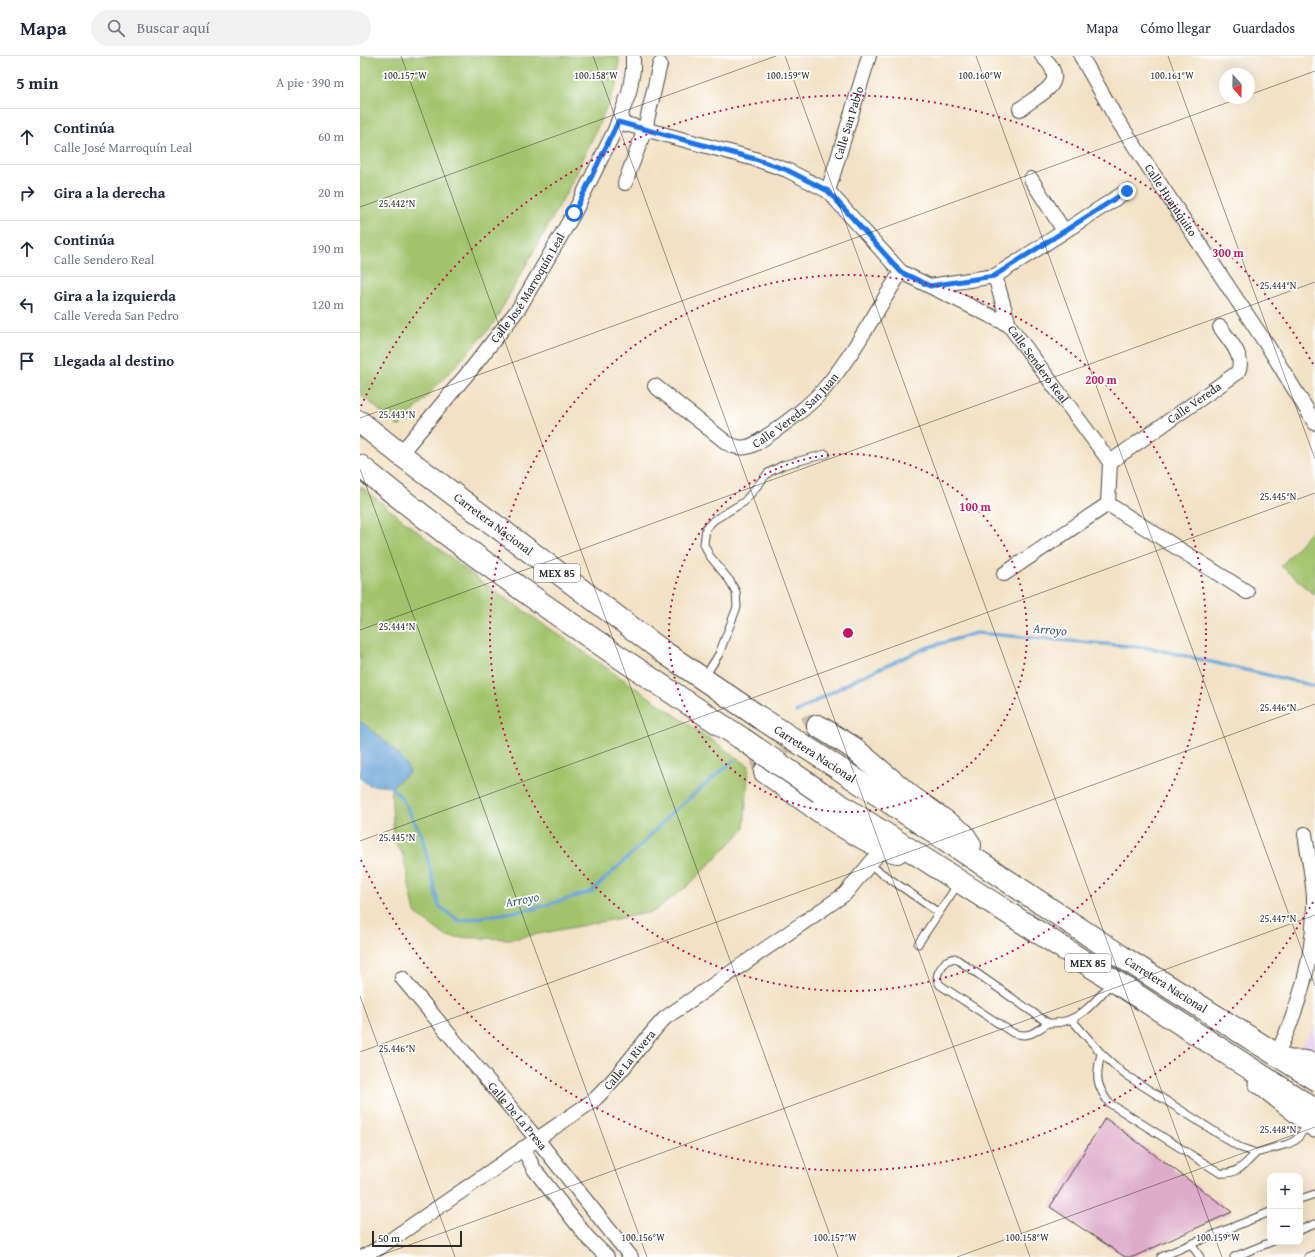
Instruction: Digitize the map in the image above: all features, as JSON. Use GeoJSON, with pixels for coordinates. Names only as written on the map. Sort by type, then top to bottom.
{"type":"FeatureCollection","features":[{"type":"Feature","properties":{"kind":"highway","name":"Carretera Nacional"},"geometry":{"type":"LineString","coordinates":[[360,422],[400,454],[659,648],[759,717],[1122,957],[1283,1057],[1315,1079]]}},
{"type":"Feature","properties":{"kind":"highway","name":"Carretera Nacional"},"geometry":{"type":"LineString","coordinates":[[360,466],[515,585],[640,672],[820,792],[927,859],[1249,1067],[1313,1121]]}},
{"type":"Feature","properties":{"kind":"highway"},"geometry":{"type":"LineString","coordinates":[[818,726],[852,747],[910,796],[963,834],[969,842],[978,862]]}},
{"type":"Feature","properties":{"kind":"highway","name":"MEX 85"},"geometry":{"type":"LineString","coordinates":[[765,772],[822,812],[883,848],[927,859]]}},
{"type":"Feature","properties":{"kind":"main road","name":"Carretera Nacional"},"geometry":{"type":"LineString","coordinates":[[1283,1057],[1315,1062]]}},
{"type":"Feature","properties":{"kind":"street","name":"Calle José Marroquín Leal"},"geometry":{"type":"LineString","coordinates":[[400,454],[473,367],[519,308],[574,213],[618,122],[629,93],[633,70],[632,56]]}},
{"type":"Feature","properties":{"kind":"street","name":"Calle San Pablo"},"geometry":{"type":"LineString","coordinates":[[828,191],[869,56]]}},
{"type":"Feature","properties":{"kind":"street"},"geometry":{"type":"LineString","coordinates":[[1020,109],[1049,87],[1055,80],[1055,72],[1051,65],[1042,56]]}},
{"type":"Feature","properties":{"kind":"street","name":"Calle Huajuquito"},"geometry":{"type":"LineString","coordinates":[[1081,56],[1116,118],[1269,348],[1315,423]]}},
{"type":"Feature","properties":{"kind":"street"},"geometry":{"type":"LineString","coordinates":[[625,183],[645,129],[660,64]]}},
{"type":"Feature","properties":{"kind":"street","name":"Calle Sendero Real"},"geometry":{"type":"LineString","coordinates":[[618,122],[755,159],[787,170],[828,191],[901,272],[1009,325],[1110,462]]}},
{"type":"Feature","properties":{"kind":"street"},"geometry":{"type":"LineString","coordinates":[[1031,179],[1064,231]]}},
{"type":"Feature","properties":{"kind":"street"},"geometry":{"type":"LineString","coordinates":[[930,286],[994,276],[1127,191]]}},
{"type":"Feature","properties":{"kind":"street","name":"Calle Vereda San Juan"},"geometry":{"type":"LineString","coordinates":[[654,386],[727,443],[736,448],[744,449],[755,444],[799,414],[823,390],[842,365],[901,272]]}},
{"type":"Feature","properties":{"kind":"street"},"geometry":{"type":"LineString","coordinates":[[994,276],[1009,325]]}},
{"type":"Feature","properties":{"kind":"street","name":"Calle Vereda"},"geometry":{"type":"LineString","coordinates":[[1110,462],[1237,373],[1240,368],[1238,355],[1220,327]]}},
{"type":"Feature","properties":{"kind":"street"},"geometry":{"type":"LineString","coordinates":[[1108,504],[1110,462]]}},
{"type":"Feature","properties":{"kind":"street"},"geometry":{"type":"LineString","coordinates":[[1004,574],[1108,504]]}},
{"type":"Feature","properties":{"kind":"street"},"geometry":{"type":"LineString","coordinates":[[1108,504],[1247,592]]}},
{"type":"Feature","properties":{"kind":"street"},"geometry":{"type":"LineString","coordinates":[[1283,1057],[1313,946],[1314,898],[1305,834]]}},
{"type":"Feature","properties":{"kind":"street","name":"Calle La Rivera"},"geometry":{"type":"LineString","coordinates":[[363,1257],[379,1248],[536,1138],[594,1100],[614,1082],[648,1037],[665,1018],[845,894],[883,848]]}},
{"type":"Feature","properties":{"kind":"street","name":"Calle De La Presa"},"geometry":{"type":"LineString","coordinates":[[402,978],[536,1138],[631,1257]]}},
{"type":"Feature","properties":{"kind":"street"},"geometry":{"type":"LineString","coordinates":[[523,1148],[534,1169],[587,1237],[607,1257]]}},
{"type":"Feature","properties":{"kind":"lane"},"geometry":{"type":"LineString","coordinates":[[704,679],[719,654],[737,607],[736,592],[730,581],[709,555],[704,544],[706,528],[714,520],[744,502],[768,473],[783,465],[826,454]]}},
{"type":"Feature","properties":{"kind":"lane"},"geometry":{"type":"LineString","coordinates":[[870,865],[939,913]]}},
{"type":"Feature","properties":{"kind":"lane"},"geometry":{"type":"LineString","coordinates":[[918,944],[960,881]]}},
{"type":"Feature","properties":{"kind":"lane"},"geometry":{"type":"LineString","coordinates":[[1048,1023],[1033,1034],[1023,1036],[1013,1032],[940,985],[937,981],[937,975],[946,961],[954,958],[1048,1023],[1058,1024],[1072,1019],[1089,1009],[1114,980]]}},
{"type":"Feature","properties":{"kind":"lane"},"geometry":{"type":"LineString","coordinates":[[1072,1019],[1101,1053],[1143,1088],[1239,1147],[1256,1153]]}},
{"type":"Feature","properties":{"kind":"lane"},"geometry":{"type":"LineString","coordinates":[[1101,1053],[1096,1073],[1100,1090],[1109,1103],[1220,1173],[1229,1174],[1241,1168],[1256,1153],[1296,1140],[1313,1121]]}},
{"type":"Feature","properties":{"kind":"lane"},"geometry":{"type":"LineString","coordinates":[[1303,1199],[1315,1194]]}},
{"type":"Feature","properties":{"kind":"lane"},"geometry":{"type":"LineString","coordinates":[[1161,1257],[1267,1213]]}},
{"type":"Feature","properties":{"kind":"lane"},"geometry":{"type":"LineString","coordinates":[[1303,1229],[1315,1224]]}},
{"type":"Feature","properties":{"kind":"lane"},"geometry":{"type":"LineString","coordinates":[[1191,1244],[1200,1257]]}},
{"type":"Feature","properties":{"kind":"lane"},"geometry":{"type":"LineString","coordinates":[[1234,1257],[1267,1244]]}},
{"type":"Feature","properties":{"kind":"lane"},"geometry":{"type":"LineString","coordinates":[[1308,1257],[1315,1254]]}},
{"type":"Feature","properties":{"kind":"shaded area"},"geometry":{"type":"Polygon","coordinates":[[[1315,1028],[1315,1054],[1301,1046],[1315,1028]]]}},
{"type":"Feature","properties":{"kind":"green space"},"geometry":{"type":"Polygon","coordinates":[[[360,56],[618,56],[619,60],[617,84],[575,177],[492,326],[399,427],[360,394],[360,56]]]}},
{"type":"Feature","properties":{"kind":"green space"},"geometry":{"type":"Polygon","coordinates":[[[360,486],[475,577],[749,766],[744,829],[689,885],[653,912],[512,939],[447,937],[415,913],[403,855],[394,841],[391,787],[360,750],[360,486]]]}},
{"type":"Feature","properties":{"kind":"green space"},"geometry":{"type":"Polygon","coordinates":[[[1315,527],[1315,595],[1281,566],[1315,527]]]}},
{"type":"Feature","properties":{"kind":"water"},"geometry":{"type":"Polygon","coordinates":[[[360,721],[394,750],[410,772],[391,787],[369,785],[360,778],[360,721]]]}},
{"type":"Feature","properties":{"kind":"building"},"geometry":{"type":"Polygon","coordinates":[[[1105,1118],[1232,1212],[1133,1257],[1125,1257],[1050,1207],[1105,1118]]]}},
{"type":"Feature","properties":{"kind":"waterway","name":"Arroyo"},"geometry":{"type":"LineString","coordinates":[[796,712],[856,679],[926,648],[976,633],[1151,648],[1315,686]]}},
{"type":"Feature","properties":{"kind":"waterway","name":"Arroyo"},"geometry":{"type":"LineString","coordinates":[[388,784],[401,797],[422,836],[439,906],[459,921],[532,909],[591,892],[642,844],[672,813],[733,761]]}},
{"type":"Feature","properties":{"kind":"tunnel"},"geometry":{"type":"LineString","coordinates":[[765,772],[762,764],[773,752],[801,730],[809,726],[818,726]]}},
{"type":"Feature","properties":{"kind":"route"},"geometry":{"type":"LineString","coordinates":[[574,213],[618,122],[755,159],[787,170],[828,191],[901,272],[913,280],[930,286],[994,276],[1127,191]]}}]}
